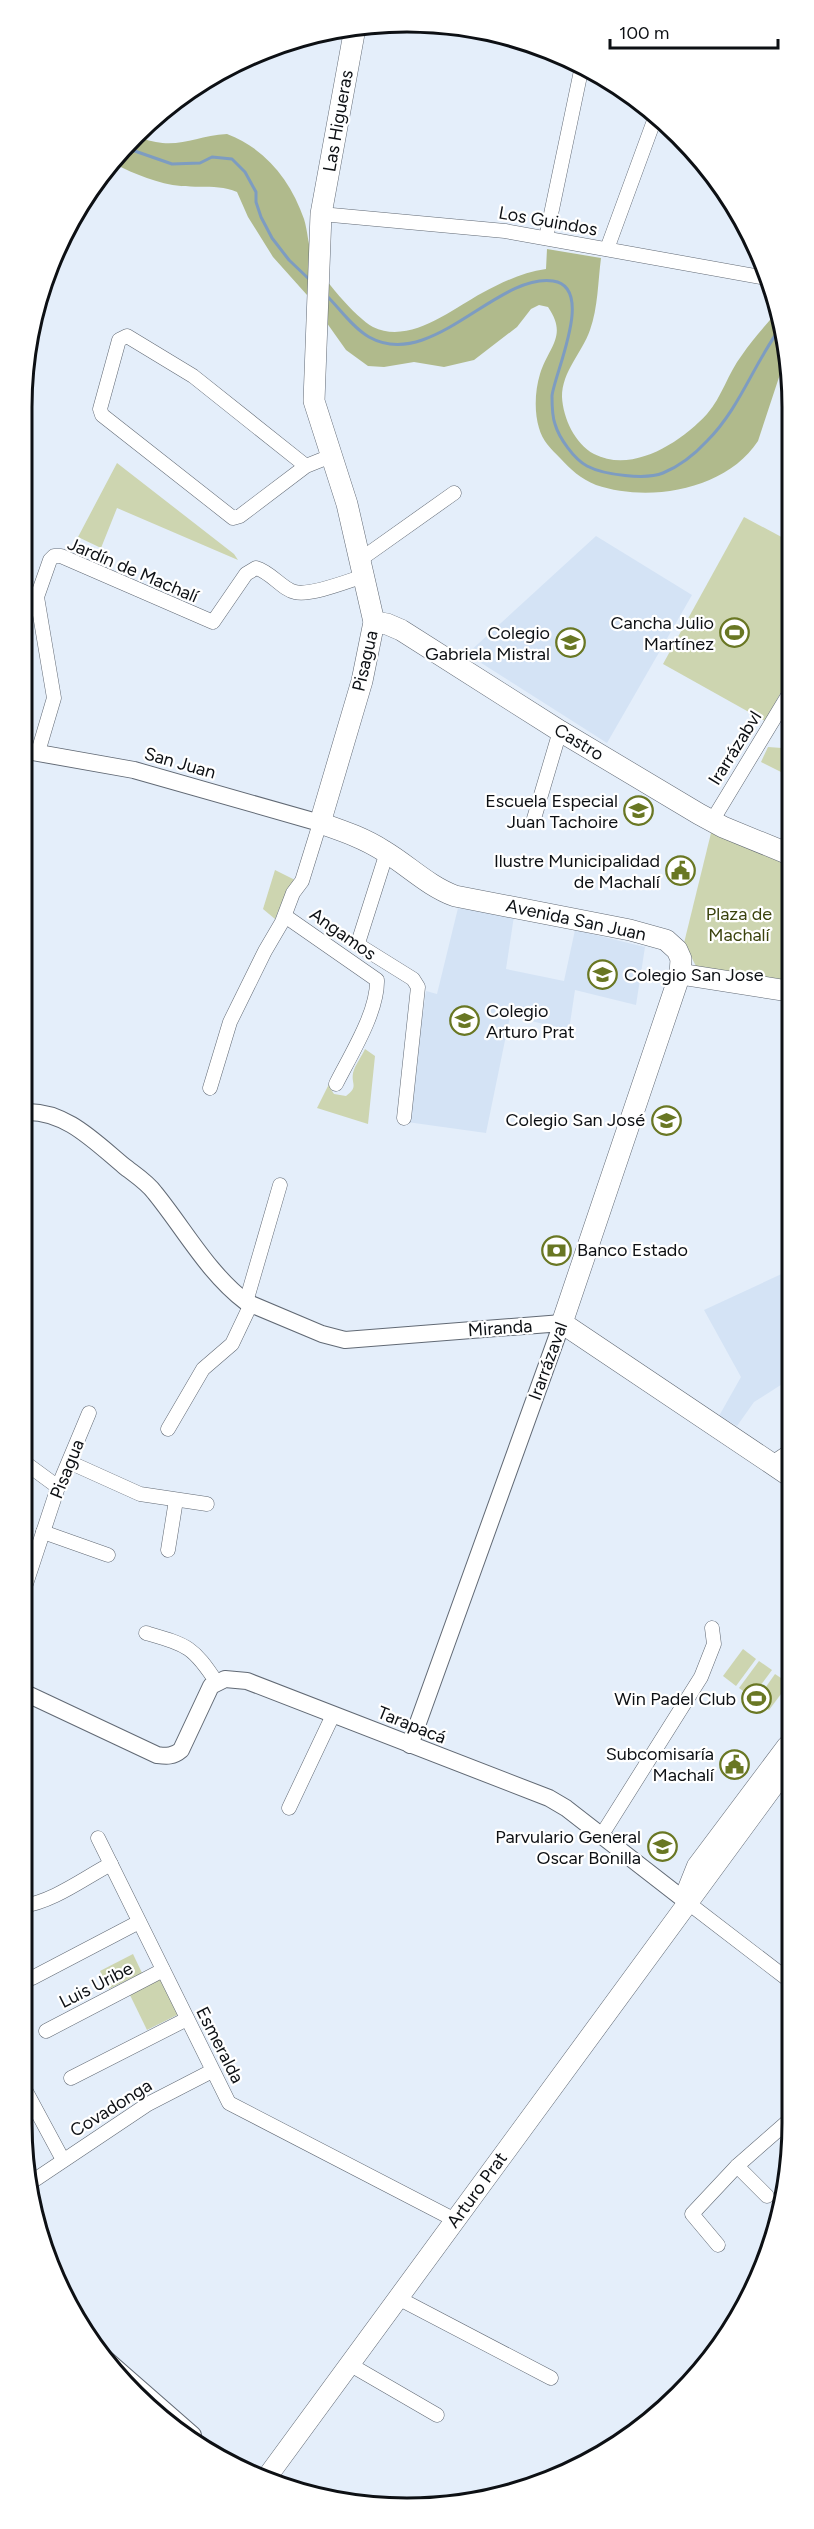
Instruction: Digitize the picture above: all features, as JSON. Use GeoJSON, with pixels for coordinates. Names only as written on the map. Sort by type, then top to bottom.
{"type":"FeatureCollection","features":[{"type":"Feature","properties":{"kind":"main road","name":"Las Higueras"},"geometry":{"type":"LineString","coordinates":[[321,214],[354,36]]}},
{"type":"Feature","properties":{"kind":"main road","name":"Pisagua"},"geometry":{"type":"LineString","coordinates":[[320,823],[362,681],[374,622],[347,504],[314,401],[321,214]]}},
{"type":"Feature","properties":{"kind":"main road","name":"Castro"},"geometry":{"type":"LineString","coordinates":[[374,622],[401,630],[560,731],[711,821],[782,851]]}},
{"type":"Feature","properties":{"kind":"main road","name":"Avenida San Juan"},"geometry":{"type":"LineString","coordinates":[[320,823],[359,836],[387,852],[437,889],[455,896],[630,930],[666,940],[677,950],[681,959],[680,974]]}},
{"type":"Feature","properties":{"kind":"main road"},"geometry":{"type":"LineString","coordinates":[[680,974],[782,990]]}},
{"type":"Feature","properties":{"kind":"main road","name":"Irarrázaval"},"geometry":{"type":"LineString","coordinates":[[562,1323],[680,974]]}},
{"type":"Feature","properties":{"kind":"main road"},"geometry":{"type":"LineString","coordinates":[[562,1323],[782,1463]]}},
{"type":"Feature","properties":{"kind":"main road","name":"Arturo Prat"},"geometry":{"type":"LineString","coordinates":[[687,1902],[687,1887],[697,1866],[782,1753]]}},
{"type":"Feature","properties":{"kind":"main road","name":"Arturo Prat"},"geometry":{"type":"LineString","coordinates":[[271,2472],[782,1774]]}},
{"type":"Feature","properties":{"kind":"street"},"geometry":{"type":"LineString","coordinates":[[546,238],[580,74]]}},
{"type":"Feature","properties":{"kind":"street"},"geometry":{"type":"LineString","coordinates":[[607,249],[653,123]]}},
{"type":"Feature","properties":{"kind":"street","name":"Los Guindos"},"geometry":{"type":"LineString","coordinates":[[321,214],[456,225],[546,238],[759,277]]}},
{"type":"Feature","properties":{"kind":"street"},"geometry":{"type":"LineString","coordinates":[[306,466],[193,375],[127,336],[119,340],[100,409],[102,415],[233,518],[240,516],[306,466],[331,456]]}},
{"type":"Feature","properties":{"kind":"street"},"geometry":{"type":"LineString","coordinates":[[362,568],[454,493]]}},
{"type":"Feature","properties":{"kind":"street","name":"Jardín de Machalí"},"geometry":{"type":"LineString","coordinates":[[32,751],[54,698],[37,597],[50,560],[54,556],[61,556],[213,622],[246,574],[256,568],[265,571],[294,592],[308,592],[362,568]]}},
{"type":"Feature","properties":{"kind":"street","name":"Irarrázabvl"},"geometry":{"type":"LineString","coordinates":[[711,821],[782,705]]}},
{"type":"Feature","properties":{"kind":"street"},"geometry":{"type":"LineString","coordinates":[[533,822],[560,731]]}},
{"type":"Feature","properties":{"kind":"street","name":"San Juan"},"geometry":{"type":"LineString","coordinates":[[32,751],[134,770],[320,823]]}},
{"type":"Feature","properties":{"kind":"street","name":"Pisagua"},"geometry":{"type":"LineString","coordinates":[[210,1088],[234,1014],[285,916],[293,893],[304,876],[320,823]]}},
{"type":"Feature","properties":{"kind":"street"},"geometry":{"type":"LineString","coordinates":[[387,852],[358,940],[360,946],[413,979],[418,987],[404,1118]]}},
{"type":"Feature","properties":{"kind":"street","name":"Angamos"},"geometry":{"type":"LineString","coordinates":[[285,916],[377,980],[377,992],[369,1015],[336,1084]]}},
{"type":"Feature","properties":{"kind":"street","name":"Miranda"},"geometry":{"type":"LineString","coordinates":[[32,1113],[49,1114],[74,1126],[154,1191],[185,1235],[227,1287],[248,1303],[322,1334],[345,1340],[562,1323]]}},
{"type":"Feature","properties":{"kind":"street"},"geometry":{"type":"LineString","coordinates":[[168,1429],[203,1369],[232,1344],[248,1303],[280,1185]]}},
{"type":"Feature","properties":{"kind":"street","name":"Irarrázaval"},"geometry":{"type":"LineString","coordinates":[[410,1745],[562,1323]]}},
{"type":"Feature","properties":{"kind":"street","name":"Pisagua"},"geometry":{"type":"LineString","coordinates":[[32,1566],[58,1487],[89,1413]]}},
{"type":"Feature","properties":{"kind":"street"},"geometry":{"type":"LineString","coordinates":[[69,1462],[140,1494],[207,1504]]}},
{"type":"Feature","properties":{"kind":"street"},"geometry":{"type":"LineString","coordinates":[[32,1468],[58,1487]]}},
{"type":"Feature","properties":{"kind":"street"},"geometry":{"type":"LineString","coordinates":[[168,1550],[177,1500]]}},
{"type":"Feature","properties":{"kind":"street"},"geometry":{"type":"LineString","coordinates":[[43,1532],[108,1555]]}},
{"type":"Feature","properties":{"kind":"street"},"geometry":{"type":"LineString","coordinates":[[601,1836],[701,1677],[714,1644],[712,1628]]}},
{"type":"Feature","properties":{"kind":"street"},"geometry":{"type":"LineString","coordinates":[[32,1696],[156,1755],[176,1755],[181,1750],[211,1686],[217,1683],[203,1660],[186,1646],[146,1633]]}},
{"type":"Feature","properties":{"kind":"street","name":"Tarapacá"},"geometry":{"type":"LineString","coordinates":[[217,1683],[234,1678],[247,1681],[549,1798],[566,1808],[782,1975]]}},
{"type":"Feature","properties":{"kind":"street"},"geometry":{"type":"LineString","coordinates":[[289,1808],[333,1715]]}},
{"type":"Feature","properties":{"kind":"street","name":"Esmeralda"},"geometry":{"type":"LineString","coordinates":[[98,1838],[229,2103],[455,2220]]}},
{"type":"Feature","properties":{"kind":"street"},"geometry":{"type":"LineString","coordinates":[[32,1905],[111,1864]]}},
{"type":"Feature","properties":{"kind":"street"},"geometry":{"type":"LineString","coordinates":[[32,1978],[139,1922]]}},
{"type":"Feature","properties":{"kind":"street","name":"Luis Uribe"},"geometry":{"type":"LineString","coordinates":[[46,2031],[163,1970]]}},
{"type":"Feature","properties":{"kind":"street"},"geometry":{"type":"LineString","coordinates":[[71,2078],[187,2019]]}},
{"type":"Feature","properties":{"kind":"street","name":"Covadonga"},"geometry":{"type":"LineString","coordinates":[[36,2179],[147,2104],[212,2072]]}},
{"type":"Feature","properties":{"kind":"street"},"geometry":{"type":"LineString","coordinates":[[32,2102],[63,2160]]}},
{"type":"Feature","properties":{"kind":"street"},"geometry":{"type":"LineString","coordinates":[[718,2244],[692,2214],[737,2166],[782,2127]]}},
{"type":"Feature","properties":{"kind":"street"},"geometry":{"type":"LineString","coordinates":[[737,2166],[767,2196]]}},
{"type":"Feature","properties":{"kind":"street"},"geometry":{"type":"LineString","coordinates":[[398,2298],[551,2378]]}},
{"type":"Feature","properties":{"kind":"street"},"geometry":{"type":"LineString","coordinates":[[349,2364],[437,2415]]}},
{"type":"Feature","properties":{"kind":"shaded area","name":"Colegio Gabriela Mistral"},"geometry":{"type":"Polygon","coordinates":[[[596,536],[692,595],[607,743],[467,654],[596,536]]]}},
{"type":"Feature","properties":{"kind":"shaded area","name":"Colegio Arturo Prat"},"geometry":{"type":"Polygon","coordinates":[[[458,908],[514,916],[506,969],[564,981],[575,930],[645,947],[636,1005],[575,990],[569,1030],[510,1016],[486,1133],[407,1122],[426,991],[437,994],[458,908]]]}},
{"type":"Feature","properties":{"kind":"shaded area"},"geometry":{"type":"Polygon","coordinates":[[[782,1274],[782,1384],[754,1402],[737,1426],[719,1416],[741,1377],[704,1310],[782,1274]]]}},
{"type":"Feature","properties":{"kind":"green space"},"geometry":{"type":"Polygon","coordinates":[[[227,134],[241,140],[265,157],[275,168],[299,205],[311,254],[317,266],[348,306],[373,327],[401,332],[430,323],[505,281],[529,272],[546,269],[547,249],[601,258],[593,322],[565,379],[562,397],[571,430],[581,444],[594,454],[609,459],[640,458],[670,444],[696,425],[712,407],[746,349],[772,318],[781,372],[758,441],[744,458],[727,471],[685,488],[639,493],[596,485],[585,480],[550,448],[537,422],[537,387],[557,334],[554,317],[548,307],[539,305],[531,309],[517,327],[474,360],[444,367],[414,362],[384,367],[368,366],[346,350],[307,295],[273,257],[248,217],[237,192],[216,187],[164,183],[119,166],[144,139],[154,142],[175,143],[227,134]]]}},
{"type":"Feature","properties":{"kind":"green space"},"geometry":{"type":"Polygon","coordinates":[[[117,463],[234,554],[238,560],[117,508],[101,548],[78,537],[117,463]]]}},
{"type":"Feature","properties":{"kind":"green space","name":"Cancha Julio Martínez"},"geometry":{"type":"Polygon","coordinates":[[[744,517],[782,537],[782,691],[765,721],[663,664],[744,517]]]}},
{"type":"Feature","properties":{"kind":"green space"},"geometry":{"type":"Polygon","coordinates":[[[768,747],[782,748],[782,772],[761,762],[768,747]]]}},
{"type":"Feature","properties":{"kind":"green space","name":"Plaza de Machalí"},"geometry":{"type":"Polygon","coordinates":[[[712,829],[782,856],[782,982],[698,970],[684,943],[712,829]]]}},
{"type":"Feature","properties":{"kind":"green space"},"geometry":{"type":"Polygon","coordinates":[[[275,870],[295,880],[288,888],[275,919],[263,909],[275,870]]]}},
{"type":"Feature","properties":{"kind":"green space"},"geometry":{"type":"Polygon","coordinates":[[[365,1049],[375,1056],[368,1124],[317,1108],[330,1082],[330,1088],[334,1094],[346,1096],[352,1090],[353,1073],[365,1049]]]}},
{"type":"Feature","properties":{"kind":"green space"},"geometry":{"type":"Polygon","coordinates":[[[743,1649],[756,1659],[736,1686],[723,1676],[743,1649]]]}},
{"type":"Feature","properties":{"kind":"green space"},"geometry":{"type":"Polygon","coordinates":[[[759,1661],[772,1670],[752,1697],[739,1688],[759,1661]]]}},
{"type":"Feature","properties":{"kind":"green space"},"geometry":{"type":"Polygon","coordinates":[[[775,1674],[782,1679],[782,1693],[769,1710],[756,1701],[775,1674]]]}},
{"type":"Feature","properties":{"kind":"green space"},"geometry":{"type":"Polygon","coordinates":[[[133,1954],[142,1973],[109,1989],[100,1971],[133,1954]]]}},
{"type":"Feature","properties":{"kind":"green space"},"geometry":{"type":"Polygon","coordinates":[[[160,1976],[179,2014],[147,2030],[129,1993],[160,1976]]]}},
{"type":"Feature","properties":{"kind":"waterway"},"geometry":{"type":"LineString","coordinates":[[133,150],[172,164],[200,163],[212,157],[232,159],[245,172],[256,192],[256,202],[261,217],[272,238],[289,260],[311,281]]}},
{"type":"Feature","properties":{"kind":"waterway"},"geometry":{"type":"LineString","coordinates":[[327,296],[363,333],[392,344],[416,342],[440,333],[509,291],[532,283],[553,281],[565,287],[571,298],[572,314],[565,352],[552,396],[555,424],[568,448],[582,463],[594,469],[625,476],[663,473],[697,451],[729,414],[775,335]]}},
{"type":"Feature","properties":{"kind":"place","name":"Cancha Julio Martínez"},"geometry":{"type":"Point","coordinates":[735,633]}},
{"type":"Feature","properties":{"kind":"place","name":"Colegio Gabriela Mistral"},"geometry":{"type":"Point","coordinates":[571,643]}},
{"type":"Feature","properties":{"kind":"place","name":"Escuela Especial Juan Tachoire"},"geometry":{"type":"Point","coordinates":[639,811]}},
{"type":"Feature","properties":{"kind":"place","name":"Ilustre Municipalidad de Machalí"},"geometry":{"type":"Point","coordinates":[681,871]}},
{"type":"Feature","properties":{"kind":"place","name":"Colegio San Jose"},"geometry":{"type":"Point","coordinates":[603,975]}},
{"type":"Feature","properties":{"kind":"place","name":"Colegio Arturo Prat"},"geometry":{"type":"Point","coordinates":[465,1021]}},
{"type":"Feature","properties":{"kind":"place","name":"Colegio San José"},"geometry":{"type":"Point","coordinates":[666,1120]}},
{"type":"Feature","properties":{"kind":"place","name":"Banco Estado"},"geometry":{"type":"Point","coordinates":[556,1250]}},
{"type":"Feature","properties":{"kind":"place","name":"Win Padel Club"},"geometry":{"type":"Point","coordinates":[757,1699]}},
{"type":"Feature","properties":{"kind":"place","name":"Subcomisaría Machalí"},"geometry":{"type":"Point","coordinates":[735,1764]}},
{"type":"Feature","properties":{"kind":"place","name":"Parvulario General Oscar Bonilla"},"geometry":{"type":"Point","coordinates":[662,1847]}}]}
